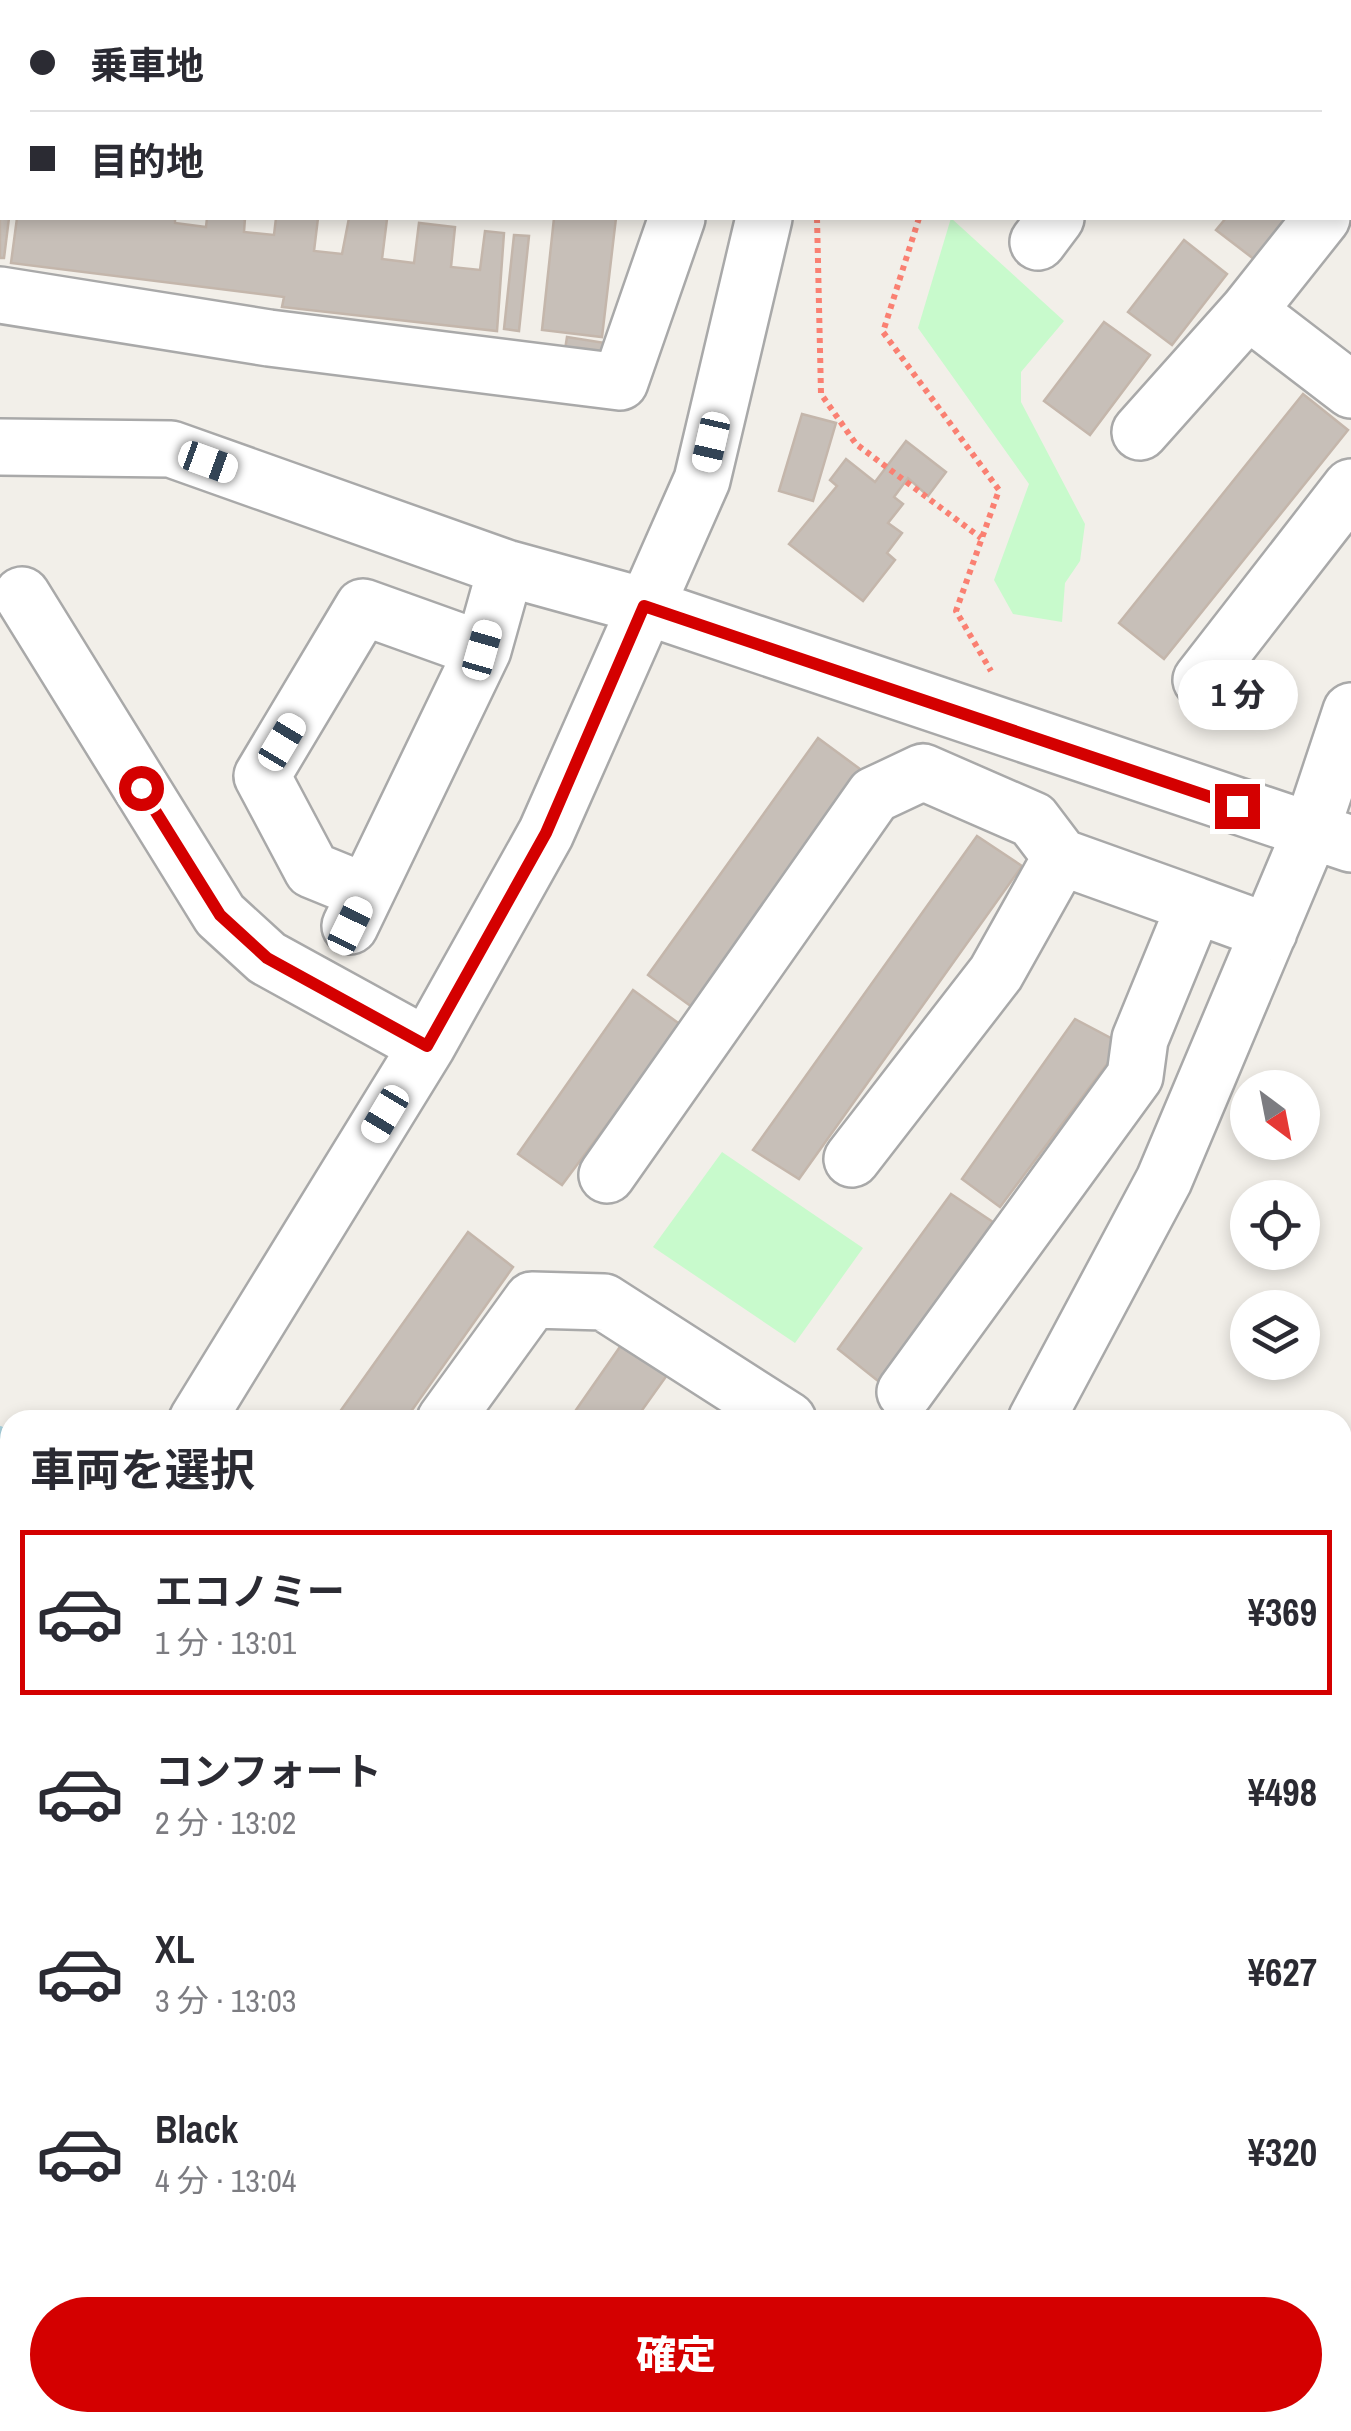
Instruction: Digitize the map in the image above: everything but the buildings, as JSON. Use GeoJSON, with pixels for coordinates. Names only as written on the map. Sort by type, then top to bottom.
{"type":"FeatureCollection","features":[{"type":"Feature","properties":{"kind":"street"},"geometry":{"type":"LineString","coordinates":[[0,295],[268,338],[620,382],[676,220]]}},
{"type":"Feature","properties":{"kind":"street"},"geometry":{"type":"LineString","coordinates":[[203,1410],[427,1046],[546,833],[702,480],[764,220]]}},
{"type":"Feature","properties":{"kind":"street"},"geometry":{"type":"LineString","coordinates":[[1140,432],[1248,312],[1320,220]]}},
{"type":"Feature","properties":{"kind":"street"},"geometry":{"type":"LineString","coordinates":[[1248,312],[1351,390]]}},
{"type":"Feature","properties":{"kind":"street"},"geometry":{"type":"LineString","coordinates":[[0,447],[171,449],[506,568],[644,606],[1331,837]]}},
{"type":"Feature","properties":{"kind":"street"},"geometry":{"type":"LineString","coordinates":[[1201,680],[1351,488]]}},
{"type":"Feature","properties":{"kind":"street"},"geometry":{"type":"LineString","coordinates":[[482,650],[363,607],[262,776],[312,870],[358,909],[482,650],[506,568]]}},
{"type":"Feature","properties":{"kind":"street"},"geometry":{"type":"LineString","coordinates":[[22,595],[220,915],[267,958],[427,1046]]}},
{"type":"Feature","properties":{"kind":"street"},"geometry":{"type":"LineString","coordinates":[[1041,1410],[1164,1180],[1269,932],[1331,837],[1351,711]]}},
{"type":"Feature","properties":{"kind":"street"},"geometry":{"type":"LineString","coordinates":[[607,1176],[874,795],[924,772],[1033,820],[1061,857],[1269,932]]}},
{"type":"Feature","properties":{"kind":"street"},"geometry":{"type":"LineString","coordinates":[[852,1159],[996,972],[1061,857]]}},
{"type":"Feature","properties":{"kind":"street"},"geometry":{"type":"LineString","coordinates":[[905,1392],[1135,1076],[1140,1039],[1194,906]]}},
{"type":"Feature","properties":{"kind":"street"},"geometry":{"type":"LineString","coordinates":[[451,1410],[532,1300],[604,1302],[772,1410]]}},
{"type":"Feature","properties":{"kind":"path"},"geometry":{"type":"LineString","coordinates":[[817,220],[821,394],[856,444],[981,538]]}},
{"type":"Feature","properties":{"kind":"path"},"geometry":{"type":"LineString","coordinates":[[918,220],[883,332],[999,490],[956,611],[992,672]]}},
{"type":"Feature","properties":{"kind":"green space"},"geometry":{"type":"Polygon","coordinates":[[[950,220],[1064,321],[1021,372],[1021,402],[1085,524],[1080,561],[1065,583],[1062,622],[1013,614],[994,580],[1029,484],[918,328],[950,220]]]}},
{"type":"Feature","properties":{"kind":"green space"},"geometry":{"type":"Polygon","coordinates":[[[722,1152],[863,1248],[795,1343],[653,1247],[722,1152]]]}},
{"type":"Feature","properties":{"kind":"route"},"geometry":{"type":"LineString","coordinates":[[141,788],[220,915],[267,958],[427,1046],[546,833],[644,606],[1237,806]]}}]}
